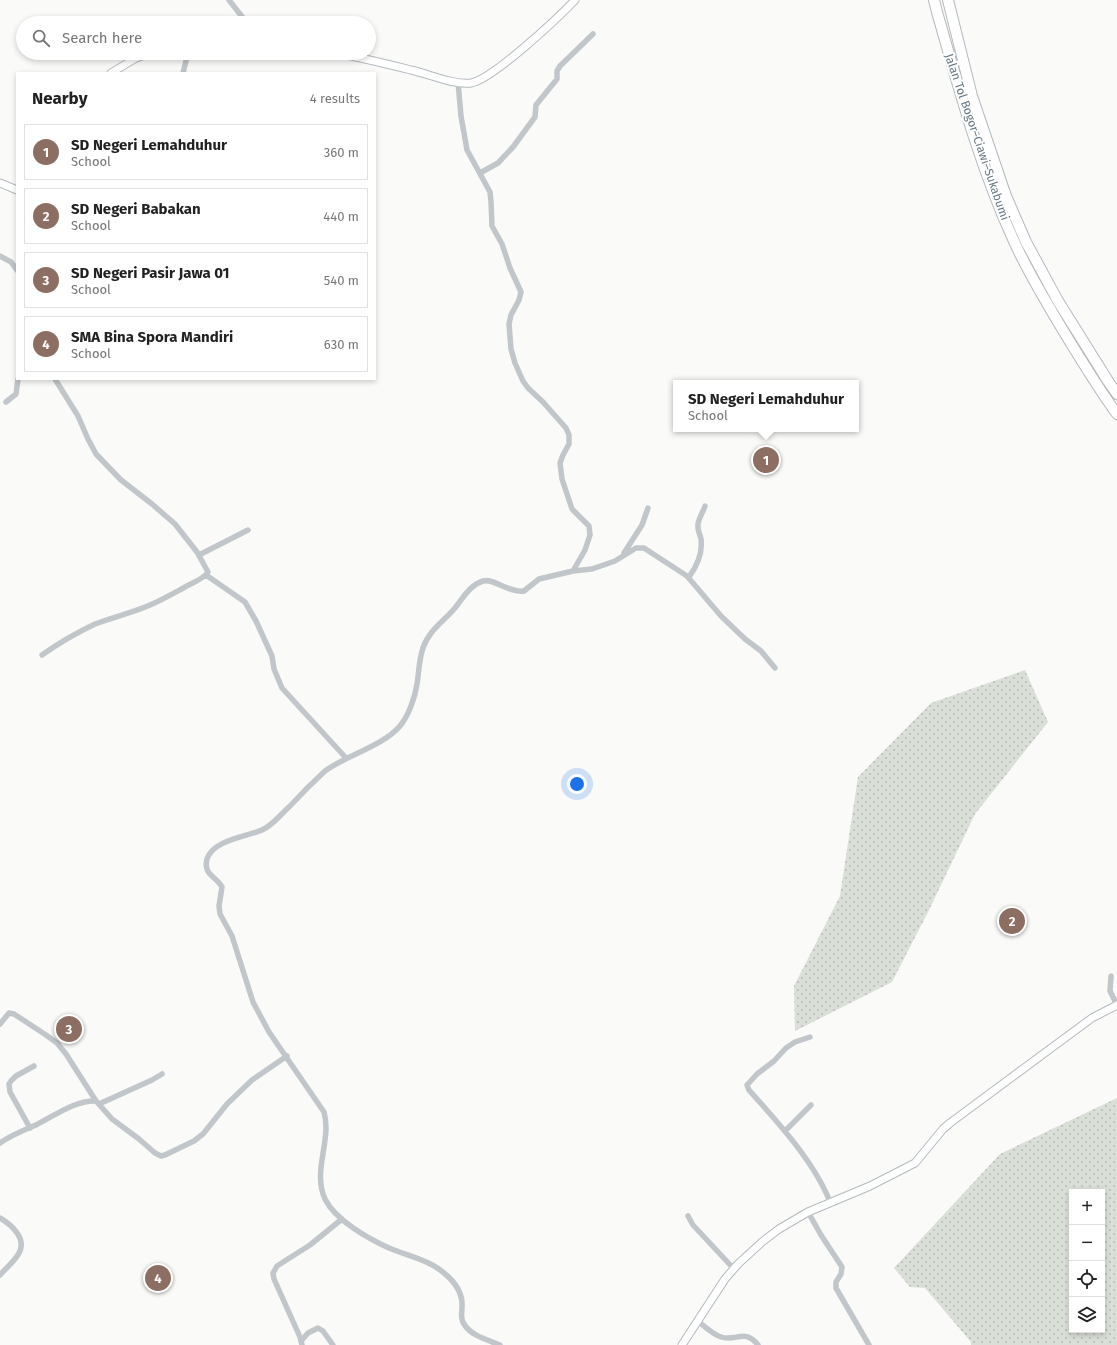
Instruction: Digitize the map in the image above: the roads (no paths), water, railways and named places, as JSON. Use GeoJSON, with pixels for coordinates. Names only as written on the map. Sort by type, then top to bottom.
{"type":"FeatureCollection","features":[{"type":"Feature","properties":{"kind":"highway","name":"Jalan Tol Bogor–Ciawi–Sukabumi"},"geometry":{"type":"LineString","coordinates":[[934,0],[963,104],[994,194],[1013,240],[1048,306],[1098,388],[1117,414]]}},
{"type":"Feature","properties":{"kind":"highway","name":"Jalan Tol Bogor–Ciawi–Sukabumi"},"geometry":{"type":"LineString","coordinates":[[949,5],[972,96],[1006,196],[1026,242],[1058,301],[1117,394]]}},
{"type":"Feature","properties":{"kind":"main road"},"geometry":{"type":"LineString","coordinates":[[367,60],[458,82],[477,81],[496,69],[522,49],[575,0]]}},
{"type":"Feature","properties":{"kind":"main road"},"geometry":{"type":"LineString","coordinates":[[113,72],[133,60]]}},
{"type":"Feature","properties":{"kind":"main road"},"geometry":{"type":"LineString","coordinates":[[0,183],[16,190]]}},
{"type":"Feature","properties":{"kind":"main road"},"geometry":{"type":"LineString","coordinates":[[682,1345],[720,1286],[734,1269],[774,1233],[808,1212],[870,1186],[915,1163],[950,1123],[1092,1018],[1117,1005]]}},
{"type":"Feature","properties":{"kind":"street"},"geometry":{"type":"LineString","coordinates":[[229,0],[242,16]]}},
{"type":"Feature","properties":{"kind":"street"},"geometry":{"type":"LineString","coordinates":[[480,173],[498,163],[513,147],[535,117],[536,105],[557,79],[557,71],[560,66],[593,34]]}},
{"type":"Feature","properties":{"kind":"street"},"geometry":{"type":"LineString","coordinates":[[184,72],[187,60]]}},
{"type":"Feature","properties":{"kind":"street"},"geometry":{"type":"LineString","coordinates":[[458,82],[462,122],[467,150],[490,195],[492,226],[502,244],[510,268],[520,289],[520,298],[511,315],[509,324],[511,349],[515,362],[526,385],[566,428],[569,435],[569,444],[560,463],[562,479],[572,509],[589,526],[590,535],[585,550],[573,571]]}},
{"type":"Feature","properties":{"kind":"street"},"geometry":{"type":"LineString","coordinates":[[0,256],[10,262],[16,269]]}},
{"type":"Feature","properties":{"kind":"street"},"geometry":{"type":"LineString","coordinates":[[6,402],[16,394],[18,380]]}},
{"type":"Feature","properties":{"kind":"street"},"geometry":{"type":"LineString","coordinates":[[42,655],[82,630],[101,622],[150,606],[206,575],[208,571],[199,555],[171,521],[121,480],[101,460],[92,447],[78,416],[56,380]]}},
{"type":"Feature","properties":{"kind":"street"},"geometry":{"type":"LineString","coordinates":[[688,578],[697,565],[701,555],[701,542],[698,523],[705,506]]}},
{"type":"Feature","properties":{"kind":"street"},"geometry":{"type":"LineString","coordinates":[[622,557],[642,525],[648,508]]}},
{"type":"Feature","properties":{"kind":"street"},"geometry":{"type":"LineString","coordinates":[[199,555],[248,530]]}},
{"type":"Feature","properties":{"kind":"street"},"geometry":{"type":"LineString","coordinates":[[500,1345],[478,1336],[466,1327],[461,1320],[462,1303],[460,1292],[444,1273],[430,1264],[389,1248],[366,1236],[342,1219],[326,1201],[321,1186],[320,1168],[326,1130],[324,1112],[265,1025],[253,1002],[232,936],[220,914],[219,906],[222,887],[207,871],[207,860],[211,852],[221,844],[266,828],[333,765],[394,732],[409,711],[417,686],[421,655],[426,640],[433,629],[449,615],[470,589],[478,584],[488,581],[508,589],[524,591],[539,579],[573,571],[592,569],[622,557],[636,548],[644,548],[688,578],[721,616],[740,635],[761,651],[775,668]]}},
{"type":"Feature","properties":{"kind":"street"},"geometry":{"type":"LineString","coordinates":[[206,575],[245,602],[256,621],[272,656],[274,669],[282,688],[346,758]]}},
{"type":"Feature","properties":{"kind":"street"},"geometry":{"type":"LineString","coordinates":[[1111,976],[1110,991],[1117,1005]]}},
{"type":"Feature","properties":{"kind":"street"},"geometry":{"type":"LineString","coordinates":[[0,1024],[9,1013],[14,1014],[53,1040],[66,1054],[97,1102],[112,1119],[155,1153],[161,1156],[188,1144],[203,1134],[228,1104],[252,1080],[287,1056]]}},
{"type":"Feature","properties":{"kind":"street"},"geometry":{"type":"LineString","coordinates":[[810,1037],[795,1042],[786,1048],[747,1085],[785,1131],[820,1182],[830,1202]]}},
{"type":"Feature","properties":{"kind":"street"},"geometry":{"type":"LineString","coordinates":[[30,1128],[10,1092],[9,1084],[16,1076],[34,1066]]}},
{"type":"Feature","properties":{"kind":"street"},"geometry":{"type":"LineString","coordinates":[[0,1143],[76,1105],[97,1102],[152,1080],[162,1074]]}},
{"type":"Feature","properties":{"kind":"street"},"geometry":{"type":"LineString","coordinates":[[785,1131],[811,1106]]}},
{"type":"Feature","properties":{"kind":"street"},"geometry":{"type":"LineString","coordinates":[[808,1212],[842,1267],[841,1274],[836,1282],[836,1288],[869,1345]]}},
{"type":"Feature","properties":{"kind":"street"},"geometry":{"type":"LineString","coordinates":[[688,1216],[693,1225],[734,1269]]}},
{"type":"Feature","properties":{"kind":"street"},"geometry":{"type":"LineString","coordinates":[[0,1218],[15,1231],[20,1238],[21,1244],[18,1255],[0,1275]]}},
{"type":"Feature","properties":{"kind":"street"},"geometry":{"type":"LineString","coordinates":[[301,1343],[296,1328],[274,1279],[273,1273],[281,1262],[310,1245],[342,1219]]}},
{"type":"Feature","properties":{"kind":"street"},"geometry":{"type":"LineString","coordinates":[[698,1321],[721,1337],[748,1337],[753,1339],[758,1345]]}},
{"type":"Feature","properties":{"kind":"street"},"geometry":{"type":"LineString","coordinates":[[301,1343],[308,1333],[318,1328],[323,1331],[333,1345]]}},
{"type":"Feature","properties":{"kind":"place","name":"SD Negeri Lemahduhur"},"geometry":{"type":"Point","coordinates":[766,460]}},
{"type":"Feature","properties":{"kind":"place","name":"SD Negeri Babakan"},"geometry":{"type":"Point","coordinates":[1012,921]}},
{"type":"Feature","properties":{"kind":"place","name":"SD Negeri Pasir Jawa 01"},"geometry":{"type":"Point","coordinates":[69,1029]}},
{"type":"Feature","properties":{"kind":"place","name":"SMA Bina Spora Mandiri"},"geometry":{"type":"Point","coordinates":[158,1278]}}]}
